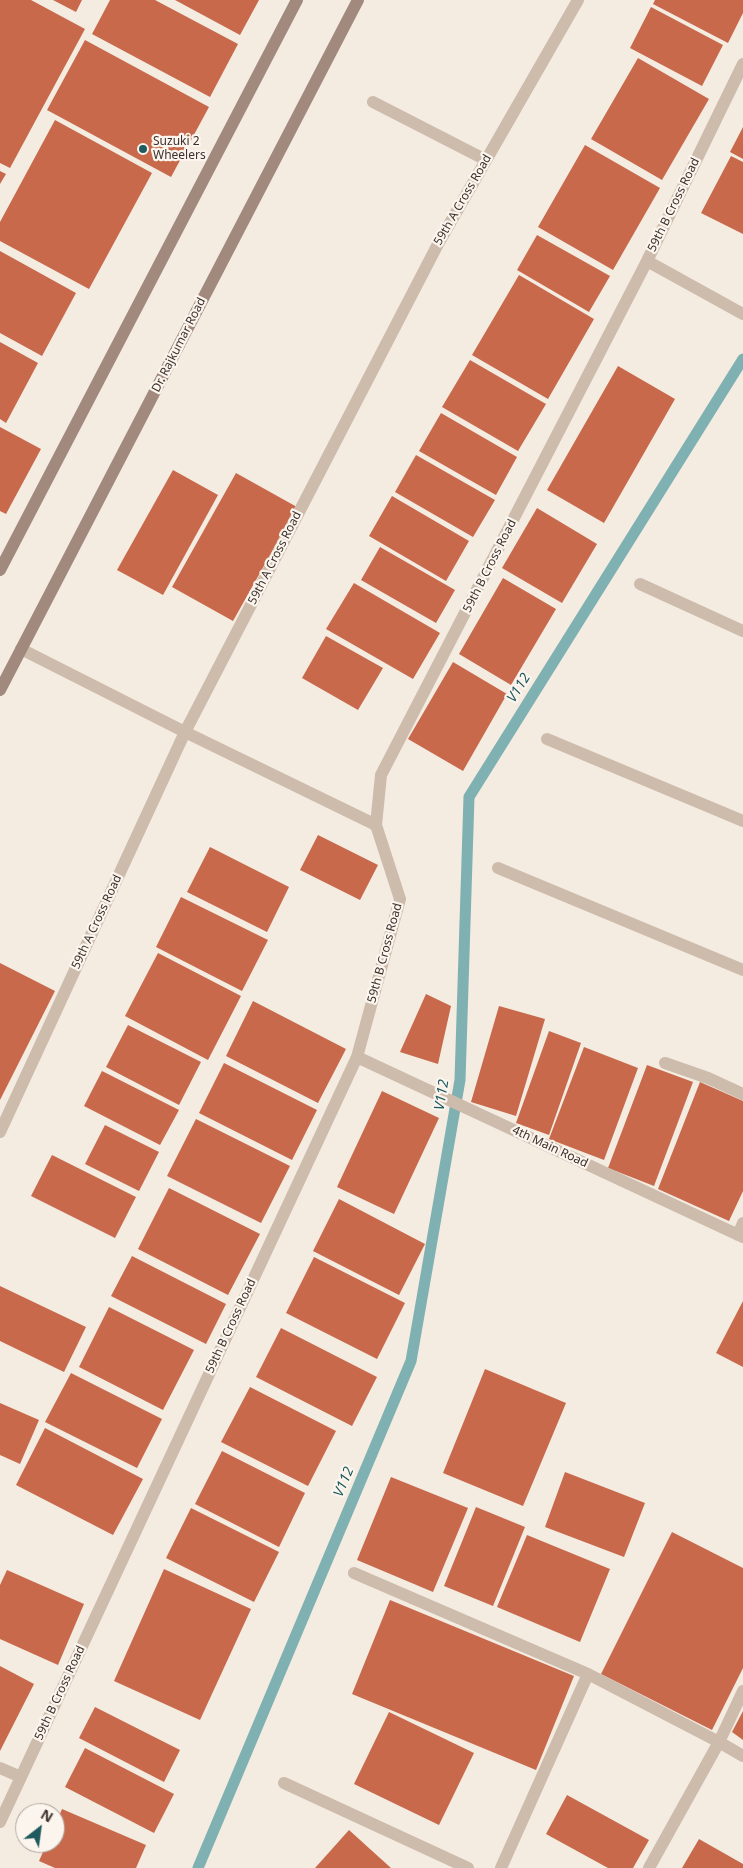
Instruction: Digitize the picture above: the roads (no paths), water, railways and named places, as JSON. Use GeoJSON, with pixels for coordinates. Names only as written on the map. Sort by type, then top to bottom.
{"type":"FeatureCollection","features":[{"type":"Feature","properties":{"kind":"main road"},"geometry":{"type":"LineString","coordinates":[[0,570],[297,0]]}},
{"type":"Feature","properties":{"kind":"main road","name":"Dr. Rajkumar Road"},"geometry":{"type":"LineString","coordinates":[[0,690],[358,0]]}},
{"type":"Feature","properties":{"kind":"street","name":"59th A Cross Road"},"geometry":{"type":"LineString","coordinates":[[0,1132],[185,732],[438,244],[578,0]]}},
{"type":"Feature","properties":{"kind":"street","name":"59th B Cross Road"},"geometry":{"type":"LineString","coordinates":[[0,1822],[357,1057],[400,899],[376,825],[381,775],[647,261],[743,64]]}},
{"type":"Feature","properties":{"kind":"street"},"geometry":{"type":"LineString","coordinates":[[373,102],[486,160]]}},
{"type":"Feature","properties":{"kind":"street"},"geometry":{"type":"LineString","coordinates":[[647,261],[743,314]]}},
{"type":"Feature","properties":{"kind":"street"},"geometry":{"type":"LineString","coordinates":[[640,584],[743,631]]}},
{"type":"Feature","properties":{"kind":"street"},"geometry":{"type":"LineString","coordinates":[[21,649],[185,732],[376,825]]}},
{"type":"Feature","properties":{"kind":"street"},"geometry":{"type":"LineString","coordinates":[[547,739],[743,821]]}},
{"type":"Feature","properties":{"kind":"street"},"geometry":{"type":"LineString","coordinates":[[498,868],[743,970]]}},
{"type":"Feature","properties":{"kind":"street","name":"4th Main Road"},"geometry":{"type":"LineString","coordinates":[[357,1057],[740,1236]]}},
{"type":"Feature","properties":{"kind":"street"},"geometry":{"type":"LineString","coordinates":[[665,1063],[708,1078],[743,1094]]}},
{"type":"Feature","properties":{"kind":"street"},"geometry":{"type":"LineString","coordinates":[[740,1236],[743,1223]]}},
{"type":"Feature","properties":{"kind":"street"},"geometry":{"type":"LineString","coordinates":[[354,1573],[588,1674],[743,1756]]}},
{"type":"Feature","properties":{"kind":"street"},"geometry":{"type":"LineString","coordinates":[[501,1868],[588,1674]]}},
{"type":"Feature","properties":{"kind":"street"},"geometry":{"type":"LineString","coordinates":[[650,1868],[719,1742],[743,1691]]}},
{"type":"Feature","properties":{"kind":"street"},"geometry":{"type":"LineString","coordinates":[[0,1768],[21,1778]]}},
{"type":"Feature","properties":{"kind":"street"},"geometry":{"type":"LineString","coordinates":[[284,1783],[468,1868]]}},
{"type":"Feature","properties":{"kind":"waterway","name":"V112"},"geometry":{"type":"LineString","coordinates":[[198,1868],[411,1361],[460,1080],[469,797],[743,359]]}},
{"type":"Feature","properties":{"kind":"place","name":"Suzuki 2 Wheelers"},"geometry":{"type":"Point","coordinates":[143,149]}}]}
